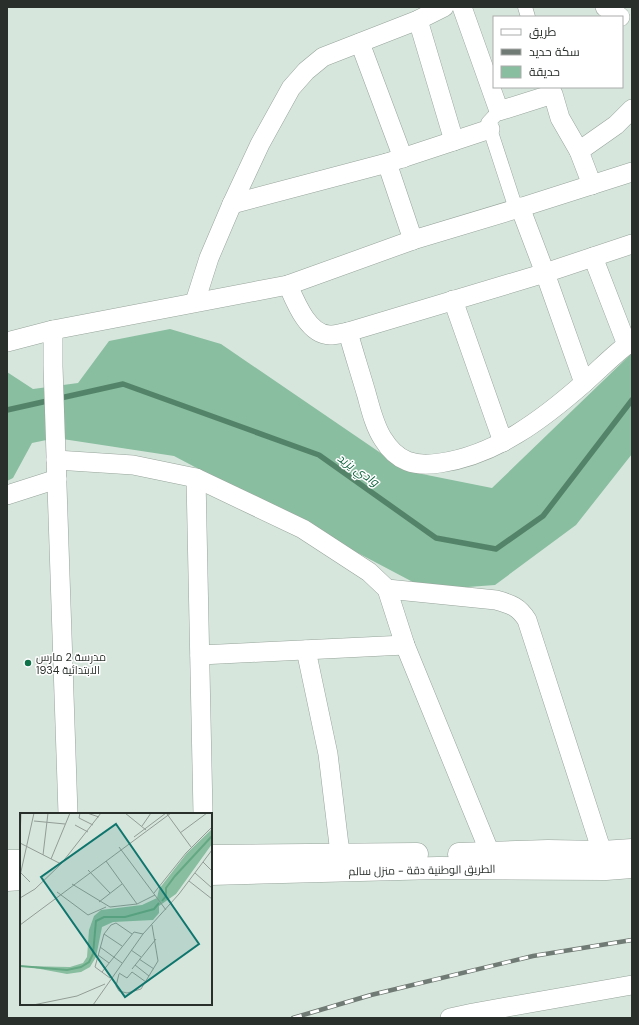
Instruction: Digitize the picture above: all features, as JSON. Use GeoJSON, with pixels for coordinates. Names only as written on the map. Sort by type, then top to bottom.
{"type":"FeatureCollection","features":[{"type":"Feature","properties":{"kind":"main road","name":"الطريق الوطنية دقة - منزل سالم"},"geometry":{"type":"LineString","coordinates":[[212,856],[438,868],[604,861],[632,850]]}},
{"type":"Feature","properties":{"kind":"main road","name":"الطريق الوطنية دقة - منزل سالم"},"geometry":{"type":"LineString","coordinates":[[212,874],[341,863],[548,851],[604,861],[632,868]]}},
{"type":"Feature","properties":{"kind":"main road"},"geometry":{"type":"LineString","coordinates":[[7,861],[20,861]]}},
{"type":"Feature","properties":{"kind":"main road"},"geometry":{"type":"LineString","coordinates":[[7,880],[20,880]]}},
{"type":"Feature","properties":{"kind":"street"},"geometry":{"type":"LineString","coordinates":[[195,302],[209,258],[232,204],[260,144],[291,88],[306,71],[323,57],[418,20],[444,7]]}},
{"type":"Feature","properties":{"kind":"street"},"geometry":{"type":"LineString","coordinates":[[462,7],[499,111]]}},
{"type":"Feature","properties":{"kind":"street"},"geometry":{"type":"LineString","coordinates":[[605,7],[618,16]]}},
{"type":"Feature","properties":{"kind":"street"},"geometry":{"type":"LineString","coordinates":[[418,20],[454,141]]}},
{"type":"Feature","properties":{"kind":"street"},"geometry":{"type":"LineString","coordinates":[[623,20],[632,27]]}},
{"type":"Feature","properties":{"kind":"street"},"geometry":{"type":"LineString","coordinates":[[360,43],[395,161],[413,240]]}},
{"type":"Feature","properties":{"kind":"street"},"geometry":{"type":"LineString","coordinates":[[584,384],[545,273],[518,208],[488,123],[499,111],[552,90],[560,118],[579,151],[592,185]]}},
{"type":"Feature","properties":{"kind":"street"},"geometry":{"type":"LineString","coordinates":[[579,151],[616,125],[632,109]]}},
{"type":"Feature","properties":{"kind":"street"},"geometry":{"type":"LineString","coordinates":[[232,204],[395,161],[490,129]]}},
{"type":"Feature","properties":{"kind":"street"},"geometry":{"type":"LineString","coordinates":[[7,342],[53,330],[288,285],[413,240],[632,172]]}},
{"type":"Feature","properties":{"kind":"street"},"geometry":{"type":"LineString","coordinates":[[288,285],[307,322],[316,330],[328,335],[348,332],[545,273],[632,244]]}},
{"type":"Feature","properties":{"kind":"street"},"geometry":{"type":"LineString","coordinates":[[348,332],[374,419],[383,439],[395,454],[411,463],[428,465],[474,455],[503,442],[538,420],[584,384],[629,343],[593,257]]}},
{"type":"Feature","properties":{"kind":"street"},"geometry":{"type":"LineString","coordinates":[[453,300],[503,442]]}},
{"type":"Feature","properties":{"kind":"street"},"geometry":{"type":"LineString","coordinates":[[53,330],[68,813]]}},
{"type":"Feature","properties":{"kind":"street"},"geometry":{"type":"LineString","coordinates":[[56,454],[133,465],[196,478],[303,529],[369,572],[387,589],[405,645],[490,854]]}},
{"type":"Feature","properties":{"kind":"street"},"geometry":{"type":"LineString","coordinates":[[196,478],[203,813]]}},
{"type":"Feature","properties":{"kind":"street"},"geometry":{"type":"LineString","coordinates":[[7,495],[57,479]]}},
{"type":"Feature","properties":{"kind":"street"},"geometry":{"type":"LineString","coordinates":[[387,589],[496,600],[516,607],[522,612],[527,620],[604,861]]}},
{"type":"Feature","properties":{"kind":"street"},"geometry":{"type":"LineString","coordinates":[[200,655],[405,645]]}},
{"type":"Feature","properties":{"kind":"street"},"geometry":{"type":"LineString","coordinates":[[306,650],[328,754],[341,863]]}},
{"type":"Feature","properties":{"kind":"street"},"geometry":{"type":"LineString","coordinates":[[450,1018],[474,1015],[632,985]]}},
{"type":"Feature","properties":{"kind":"green space"},"geometry":{"type":"Polygon","coordinates":[[[170,329],[221,344],[407,471],[492,488],[632,353],[632,454],[576,525],[495,585],[428,590],[174,456],[56,438],[32,443],[13,478],[7,481],[7,372],[33,389],[78,383],[109,341],[170,329]]]}},
{"type":"Feature","properties":{"kind":"waterway","name":"وادي يزيد"},"geometry":{"type":"LineString","coordinates":[[7,410],[123,384],[319,455],[436,538],[496,549],[543,516],[632,400]]}},
{"type":"Feature","properties":{"kind":"railway"},"geometry":{"type":"LineString","coordinates":[[293,1018],[371,995],[533,956],[632,940]]}},
{"type":"Feature","properties":{"kind":"place","name":"مدرسة 2 مارس 1934 الابتدائية"},"geometry":{"type":"Point","coordinates":[28,663]}}]}
